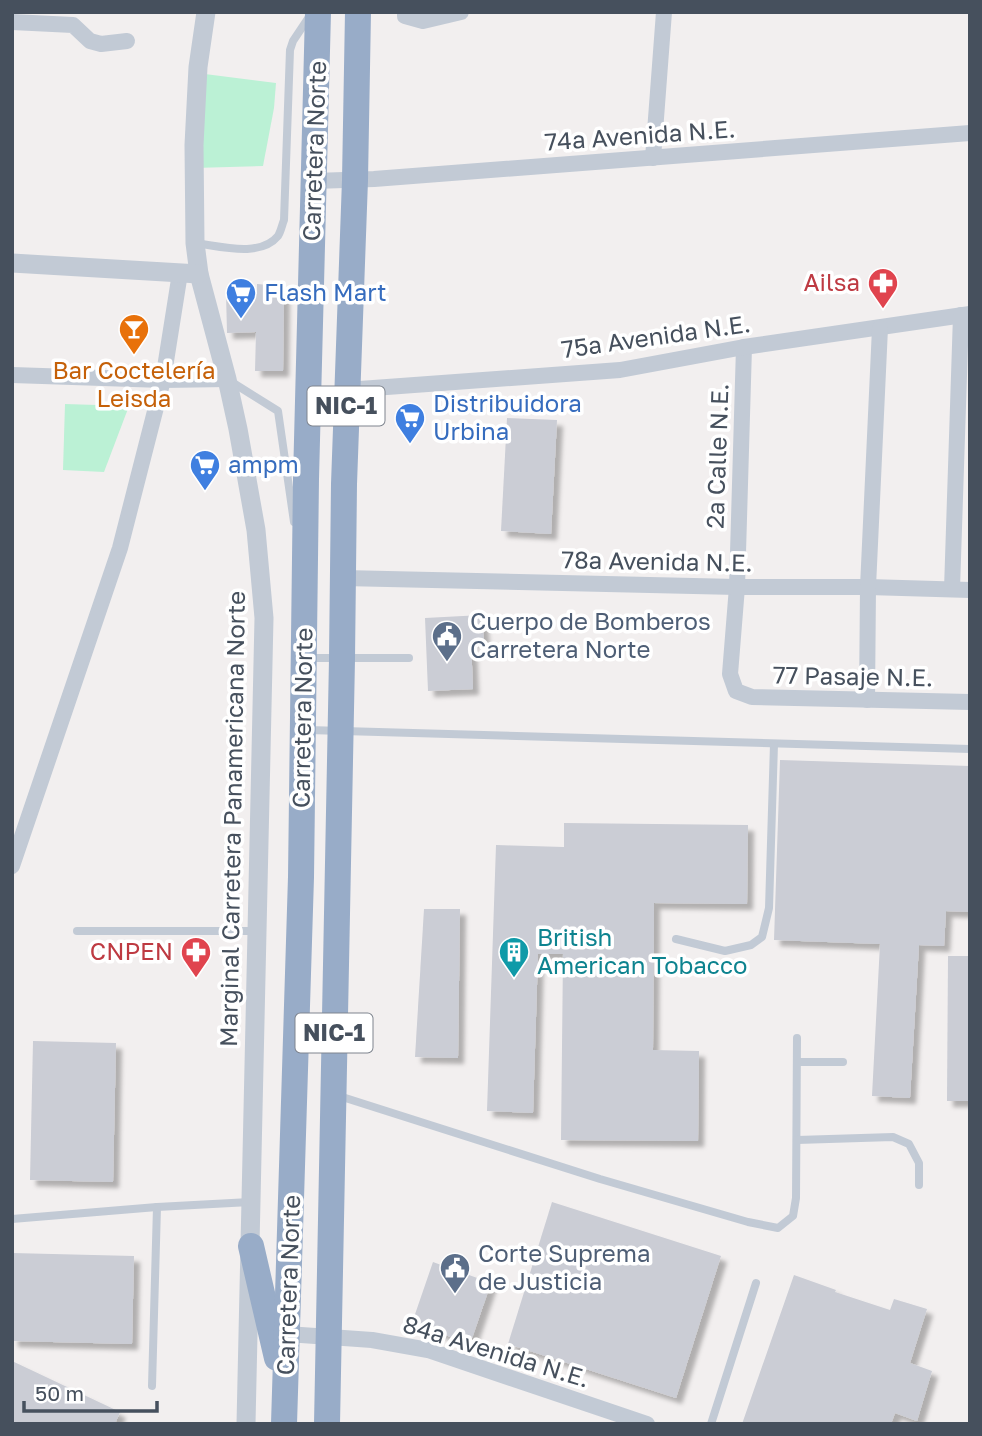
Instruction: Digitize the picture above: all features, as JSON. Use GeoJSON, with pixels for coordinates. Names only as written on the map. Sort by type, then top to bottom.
{"type":"FeatureCollection","features":[{"type":"Feature","properties":{"kind":"highway","name":"Carretera Norte"},"geometry":{"type":"LineString","coordinates":[[284,1424],[300,931],[316,12]]}},
{"type":"Feature","properties":{"kind":"highway","name":"Carretera Norte"},"geometry":{"type":"LineString","coordinates":[[327,1424],[346,390],[355,180],[358,12]]}},
{"type":"Feature","properties":{"kind":"highway"},"geometry":{"type":"LineString","coordinates":[[251,1246],[285,1387]]}},
{"type":"Feature","properties":{"kind":"street","name":"Marginal Carretera Panamericana Norte"},"geometry":{"type":"LineString","coordinates":[[206,12],[199,60],[194,145],[195,243],[190,274],[227,379],[238,429],[256,530],[264,618],[246,1424]]}},
{"type":"Feature","properties":{"kind":"street"},"geometry":{"type":"LineString","coordinates":[[405,12],[405,16],[424,21],[461,12]]}},
{"type":"Feature","properties":{"kind":"street"},"geometry":{"type":"LineString","coordinates":[[653,158],[664,12]]}},
{"type":"Feature","properties":{"kind":"street"},"geometry":{"type":"LineString","coordinates":[[12,22],[73,25],[90,41],[102,44],[127,41]]}},
{"type":"Feature","properties":{"kind":"street","name":"74a Avenida N.E."},"geometry":{"type":"LineString","coordinates":[[314,181],[970,133]]}},
{"type":"Feature","properties":{"kind":"street"},"geometry":{"type":"LineString","coordinates":[[12,263],[190,274],[120,548],[12,866]]}},
{"type":"Feature","properties":{"kind":"street"},"geometry":{"type":"LineString","coordinates":[[952,589],[966,315]]}},
{"type":"Feature","properties":{"kind":"street","name":"75a Avenida N.E."},"geometry":{"type":"LineString","coordinates":[[346,390],[620,370],[744,347],[966,315]]}},
{"type":"Feature","properties":{"kind":"street"},"geometry":{"type":"LineString","coordinates":[[867,699],[867,587],[880,328]]}},
{"type":"Feature","properties":{"kind":"street","name":"2a Calle N.E."},"geometry":{"type":"LineString","coordinates":[[736,691],[730,674],[737,587],[744,347]]}},
{"type":"Feature","properties":{"kind":"street"},"geometry":{"type":"LineString","coordinates":[[12,375],[163,380],[227,379]]}},
{"type":"Feature","properties":{"kind":"street","name":"78a Avenida N.E."},"geometry":{"type":"LineString","coordinates":[[343,578],[970,590]]}},
{"type":"Feature","properties":{"kind":"street","name":"77 Pasaje N.E."},"geometry":{"type":"LineString","coordinates":[[736,691],[752,697],[970,702]]}},
{"type":"Feature","properties":{"kind":"street","name":"84a Avenida N.E."},"geometry":{"type":"LineString","coordinates":[[287,1334],[372,1340],[428,1350],[647,1424]]}},
{"type":"Feature","properties":{"kind":"lane"},"geometry":{"type":"LineString","coordinates":[[195,243],[241,249],[266,246],[279,234],[284,220],[290,50],[293,41],[316,12]]}},
{"type":"Feature","properties":{"kind":"lane"},"geometry":{"type":"LineString","coordinates":[[227,379],[278,411],[295,529]]}},
{"type":"Feature","properties":{"kind":"lane"},"geometry":{"type":"LineString","coordinates":[[296,542],[305,606]]}},
{"type":"Feature","properties":{"kind":"lane"},"geometry":{"type":"LineString","coordinates":[[305,658],[410,658]]}},
{"type":"Feature","properties":{"kind":"lane"},"geometry":{"type":"LineString","coordinates":[[303,730],[970,749]]}},
{"type":"Feature","properties":{"kind":"lane"},"geometry":{"type":"LineString","coordinates":[[677,939],[725,951],[751,944],[762,937],[769,908],[774,744]]}},
{"type":"Feature","properties":{"kind":"lane"},"geometry":{"type":"LineString","coordinates":[[77,931],[257,931]]}},
{"type":"Feature","properties":{"kind":"lane"},"geometry":{"type":"LineString","coordinates":[[332,1094],[600,1179],[748,1222],[778,1228],[793,1216],[796,1198],[797,1038]]}},
{"type":"Feature","properties":{"kind":"lane"},"geometry":{"type":"LineString","coordinates":[[797,1062],[843,1062]]}},
{"type":"Feature","properties":{"kind":"lane"},"geometry":{"type":"LineString","coordinates":[[797,1140],[893,1137],[909,1144],[919,1163],[919,1185]]}},
{"type":"Feature","properties":{"kind":"lane"},"geometry":{"type":"LineString","coordinates":[[12,1219],[251,1202]]}},
{"type":"Feature","properties":{"kind":"lane"},"geometry":{"type":"LineString","coordinates":[[152,1386],[156,1207]]}},
{"type":"Feature","properties":{"kind":"lane"},"geometry":{"type":"LineString","coordinates":[[711,1424],[756,1283]]}},
{"type":"Feature","properties":{"kind":"green space"},"geometry":{"type":"Polygon","coordinates":[[[197,73],[276,83],[263,166],[194,168],[197,73]]]}},
{"type":"Feature","properties":{"kind":"green space"},"geometry":{"type":"Polygon","coordinates":[[[65,404],[129,406],[104,472],[63,470],[65,404]]]}},
{"type":"Feature","properties":{"kind":"building"},"geometry":{"type":"Polygon","coordinates":[[[257,284],[284,286],[283,371],[255,371],[256,332],[227,333],[226,293],[257,294],[257,284]]]}},
{"type":"Feature","properties":{"kind":"building"},"geometry":{"type":"Polygon","coordinates":[[[507,418],[557,420],[551,534],[501,531],[507,418]]]}},
{"type":"Feature","properties":{"kind":"building"},"geometry":{"type":"Polygon","coordinates":[[[482,615],[484,640],[471,641],[473,689],[428,691],[425,618],[482,615]]]}},
{"type":"Feature","properties":{"kind":"building"},"geometry":{"type":"Polygon","coordinates":[[[780,760],[970,766],[970,912],[946,911],[944,946],[919,945],[910,1098],[872,1096],[880,944],[774,940],[780,760]]]}},
{"type":"Feature","properties":{"kind":"building"},"geometry":{"type":"Polygon","coordinates":[[[564,823],[748,825],[747,904],[654,903],[653,1050],[699,1051],[698,1141],[561,1140],[563,954],[538,954],[533,1113],[487,1111],[496,845],[564,847],[564,823]]]}},
{"type":"Feature","properties":{"kind":"building"},"geometry":{"type":"Polygon","coordinates":[[[424,909],[460,909],[458,1058],[415,1057],[424,909]]]}},
{"type":"Feature","properties":{"kind":"building"},"geometry":{"type":"Polygon","coordinates":[[[948,956],[970,956],[970,1101],[947,1101],[948,956]]]}},
{"type":"Feature","properties":{"kind":"building"},"geometry":{"type":"Polygon","coordinates":[[[33,1041],[116,1043],[113,1182],[30,1180],[33,1041]]]}},
{"type":"Feature","properties":{"kind":"building"},"geometry":{"type":"Polygon","coordinates":[[[552,1202],[721,1256],[676,1398],[508,1344],[552,1202]]]}},
{"type":"Feature","properties":{"kind":"building"},"geometry":{"type":"Polygon","coordinates":[[[12,1253],[134,1256],[132,1344],[12,1341],[12,1253]]]}},
{"type":"Feature","properties":{"kind":"building"},"geometry":{"type":"Polygon","coordinates":[[[433,1262],[491,1283],[470,1344],[412,1323],[433,1262]]]}},
{"type":"Feature","properties":{"kind":"building"},"geometry":{"type":"Polygon","coordinates":[[[794,1275],[890,1310],[894,1299],[927,1309],[910,1363],[932,1371],[917,1421],[895,1413],[891,1424],[742,1424],[794,1275]]]}},
{"type":"Feature","properties":{"kind":"building"},"geometry":{"type":"Polygon","coordinates":[[[12,1361],[120,1412],[115,1424],[12,1424],[12,1361]]]}},
{"type":"Feature","properties":{"kind":"place","name":"Ailsa"},"geometry":{"type":"Point","coordinates":[883,310]}},
{"type":"Feature","properties":{"kind":"place","name":"Flash Mart"},"geometry":{"type":"Point","coordinates":[241,320]}},
{"type":"Feature","properties":{"kind":"place","name":"Bar Coctelería Leisda"},"geometry":{"type":"Point","coordinates":[134,356]}},
{"type":"Feature","properties":{"kind":"place","name":"Distribuidora Urbina"},"geometry":{"type":"Point","coordinates":[410,445]}},
{"type":"Feature","properties":{"kind":"place","name":"ampm"},"geometry":{"type":"Point","coordinates":[205,492]}},
{"type":"Feature","properties":{"kind":"place","name":"Cuerpo de Bomberos Carretera Norte"},"geometry":{"type":"Point","coordinates":[447,663]}},
{"type":"Feature","properties":{"kind":"place","name":"CNPEN"},"geometry":{"type":"Point","coordinates":[196,979]}},
{"type":"Feature","properties":{"kind":"place","name":"British American Tobacco"},"geometry":{"type":"Point","coordinates":[514,979]}},
{"type":"Feature","properties":{"kind":"place","name":"Corte Suprema de Justicia"},"geometry":{"type":"Point","coordinates":[455,1295]}}]}
